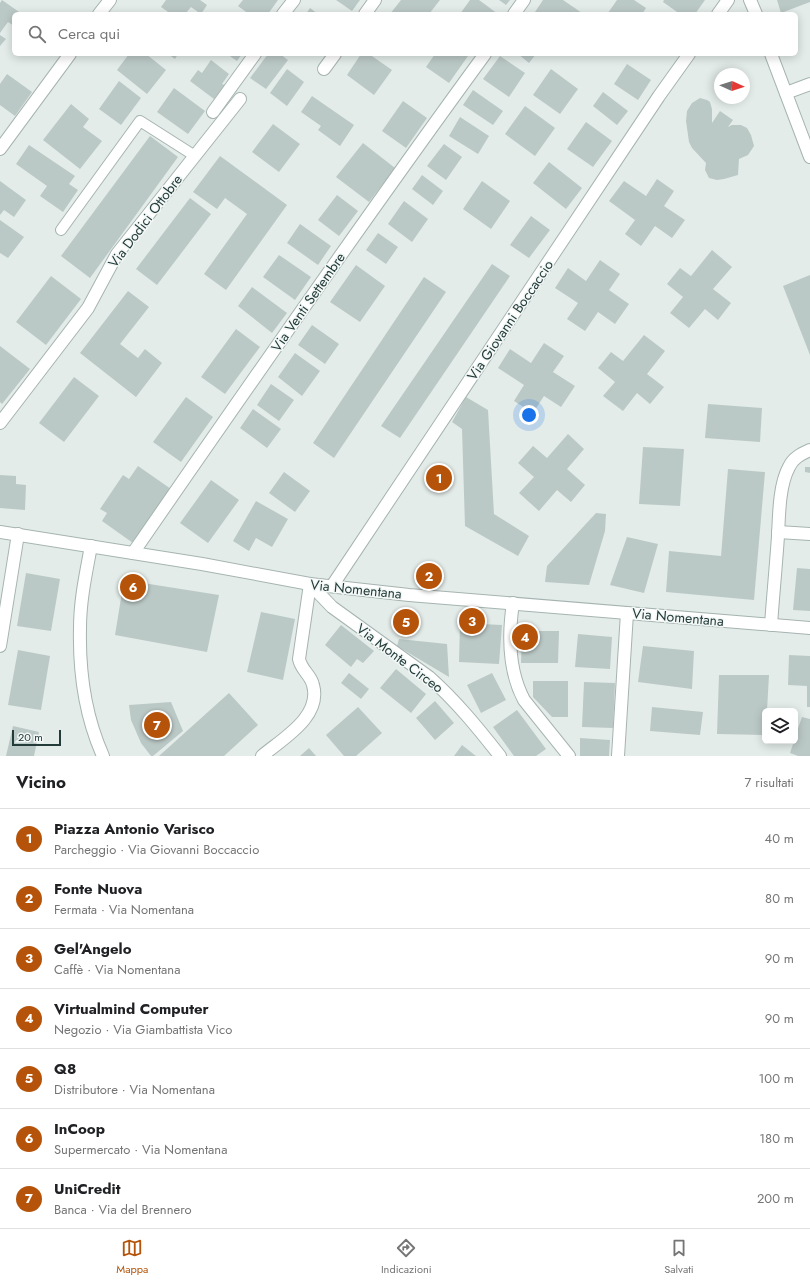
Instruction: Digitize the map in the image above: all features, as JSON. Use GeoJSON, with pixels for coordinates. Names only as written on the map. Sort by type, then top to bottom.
{"type":"FeatureCollection","features":[{"type":"Feature","properties":{"kind":"street"},"geometry":{"type":"LineString","coordinates":[[101,12],[110,0]]}},
{"type":"Feature","properties":{"kind":"street"},"geometry":{"type":"LineString","coordinates":[[285,12],[294,0]]}},
{"type":"Feature","properties":{"kind":"street"},"geometry":{"type":"LineString","coordinates":[[366,12],[375,0]]}},
{"type":"Feature","properties":{"kind":"street"},"geometry":{"type":"LineString","coordinates":[[515,12],[524,0]]}},
{"type":"Feature","properties":{"kind":"street"},"geometry":{"type":"LineString","coordinates":[[719,12],[728,0]]}},
{"type":"Feature","properties":{"kind":"street"},"geometry":{"type":"LineString","coordinates":[[750,0],[755,12]]}},
{"type":"Feature","properties":{"kind":"street"},"geometry":{"type":"LineString","coordinates":[[0,149],[69,56]]}},
{"type":"Feature","properties":{"kind":"street"},"geometry":{"type":"LineString","coordinates":[[213,112],[254,56]]}},
{"type":"Feature","properties":{"kind":"street"},"geometry":{"type":"LineString","coordinates":[[324,69],[334,56]]}},
{"type":"Feature","properties":{"kind":"street","name":"Via Venti Settembre"},"geometry":{"type":"LineString","coordinates":[[133,553],[241,397],[484,56]]}},
{"type":"Feature","properties":{"kind":"street","name":"Via Giovanni Boccaccio"},"geometry":{"type":"LineString","coordinates":[[332,586],[688,56]]}},
{"type":"Feature","properties":{"kind":"street"},"geometry":{"type":"LineString","coordinates":[[772,56],[810,157]]}},
{"type":"Feature","properties":{"kind":"street"},"geometry":{"type":"LineString","coordinates":[[786,93],[810,84]]}},
{"type":"Feature","properties":{"kind":"street","name":"Via Dodici Ottobre"},"geometry":{"type":"LineString","coordinates":[[0,423],[88,308],[117,254],[240,99]]}},
{"type":"Feature","properties":{"kind":"street"},"geometry":{"type":"LineString","coordinates":[[771,625],[779,510],[786,473],[794,459],[810,450]]}},
{"type":"Feature","properties":{"kind":"street","name":"Via Nomentana"},"geometry":{"type":"LineString","coordinates":[[0,532],[202,564],[310,584],[416,595],[810,628]]}},
{"type":"Feature","properties":{"kind":"street"},"geometry":{"type":"LineString","coordinates":[[778,532],[810,534]]}},
{"type":"Feature","properties":{"kind":"street"},"geometry":{"type":"LineString","coordinates":[[0,646],[18,534]]}},
{"type":"Feature","properties":{"kind":"street"},"geometry":{"type":"LineString","coordinates":[[91,546],[82,599],[80,649],[86,704],[92,727],[103,756]]}},
{"type":"Feature","properties":{"kind":"street"},"geometry":{"type":"LineString","coordinates":[[262,756],[301,724],[309,714],[314,704],[315,693],[312,681],[301,666],[299,659],[310,584]]}},
{"type":"Feature","properties":{"kind":"street","name":"Via Monte Circeo"},"geometry":{"type":"LineString","coordinates":[[310,584],[332,607],[429,677],[469,718],[500,756]]}},
{"type":"Feature","properties":{"kind":"street"},"geometry":{"type":"LineString","coordinates":[[513,603],[510,626],[510,650],[513,670],[519,690],[524,700],[569,756]]}},
{"type":"Feature","properties":{"kind":"street"},"geometry":{"type":"LineString","coordinates":[[618,756],[627,613]]}},
{"type":"Feature","properties":{"kind":"lane"},"geometry":{"type":"LineString","coordinates":[[61,230],[140,121],[195,156]]}},
{"type":"Feature","properties":{"kind":"building"},"geometry":{"type":"Polygon","coordinates":[[[2,0],[19,12],[12,12],[12,25],[8,22],[0,33],[0,3],[2,0]]]}},
{"type":"Feature","properties":{"kind":"building"},"geometry":{"type":"Polygon","coordinates":[[[166,0],[200,0],[207,5],[202,12],[198,12],[191,7],[187,12],[168,12],[161,7],[166,0]]]}},
{"type":"Feature","properties":{"kind":"building"},"geometry":{"type":"Polygon","coordinates":[[[243,0],[278,0],[269,12],[246,12],[238,6],[243,0]]]}},
{"type":"Feature","properties":{"kind":"building"},"geometry":{"type":"Polygon","coordinates":[[[336,0],[360,0],[352,11],[336,0]]]}},
{"type":"Feature","properties":{"kind":"building"},"geometry":{"type":"Polygon","coordinates":[[[401,0],[440,0],[431,12],[392,12],[401,0]]]}},
{"type":"Feature","properties":{"kind":"building"},"geometry":{"type":"Polygon","coordinates":[[[470,0],[479,0],[495,12],[461,12],[470,0]]]}},
{"type":"Feature","properties":{"kind":"building"},"geometry":{"type":"Polygon","coordinates":[[[499,0],[510,0],[506,5],[499,0]]]}},
{"type":"Feature","properties":{"kind":"building"},"geometry":{"type":"Polygon","coordinates":[[[543,0],[563,0],[581,12],[535,12],[543,0]]]}},
{"type":"Feature","properties":{"kind":"building"},"geometry":{"type":"Polygon","coordinates":[[[617,0],[634,0],[646,8],[643,12],[609,12],[617,0]]]}},
{"type":"Feature","properties":{"kind":"building"},"geometry":{"type":"Polygon","coordinates":[[[664,0],[705,0],[696,12],[677,12],[663,2],[664,0]]]}},
{"type":"Feature","properties":{"kind":"building"},"geometry":{"type":"Polygon","coordinates":[[[777,0],[810,0],[810,2],[781,12],[777,0]]]}},
{"type":"Feature","properties":{"kind":"building"},"geometry":{"type":"Polygon","coordinates":[[[310,8],[315,12],[307,12],[310,8]]]}},
{"type":"Feature","properties":{"kind":"building"},"geometry":{"type":"Polygon","coordinates":[[[0,35],[6,39],[0,46],[0,35]]]}},
{"type":"Feature","properties":{"kind":"building"},"geometry":{"type":"Polygon","coordinates":[[[128,56],[148,56],[166,70],[147,94],[117,70],[128,56]]]}},
{"type":"Feature","properties":{"kind":"building"},"geometry":{"type":"Polygon","coordinates":[[[230,56],[241,56],[237,61],[230,56]]]}},
{"type":"Feature","properties":{"kind":"building"},"geometry":{"type":"Polygon","coordinates":[[[266,56],[283,56],[288,60],[266,89],[250,78],[266,56]]]}},
{"type":"Feature","properties":{"kind":"building"},"geometry":{"type":"Polygon","coordinates":[[[360,56],[372,56],[392,70],[374,95],[347,75],[360,56]]]}},
{"type":"Feature","properties":{"kind":"building"},"geometry":{"type":"Polygon","coordinates":[[[434,56],[468,56],[449,83],[426,67],[434,56]]]}},
{"type":"Feature","properties":{"kind":"building"},"geometry":{"type":"Polygon","coordinates":[[[500,56],[525,73],[509,97],[483,79],[500,56]]]}},
{"type":"Feature","properties":{"kind":"building"},"geometry":{"type":"Polygon","coordinates":[[[520,56],[534,56],[529,63],[520,56]]]}},
{"type":"Feature","properties":{"kind":"building"},"geometry":{"type":"Polygon","coordinates":[[[211,60],[229,74],[222,84],[225,85],[214,99],[190,81],[198,70],[202,73],[211,60]]]}},
{"type":"Feature","properties":{"kind":"building"},"geometry":{"type":"Polygon","coordinates":[[[627,64],[651,80],[638,100],[614,84],[627,64]]]}},
{"type":"Feature","properties":{"kind":"building"},"geometry":{"type":"Polygon","coordinates":[[[287,69],[304,82],[287,106],[270,93],[287,69]]]}},
{"type":"Feature","properties":{"kind":"building"},"geometry":{"type":"Polygon","coordinates":[[[551,69],[578,89],[560,114],[533,95],[551,69]]]}},
{"type":"Feature","properties":{"kind":"building"},"geometry":{"type":"Polygon","coordinates":[[[7,74],[32,92],[15,116],[0,105],[0,84],[7,74]]]}},
{"type":"Feature","properties":{"kind":"building"},"geometry":{"type":"Polygon","coordinates":[[[119,81],[141,98],[121,125],[99,109],[119,81]]]}},
{"type":"Feature","properties":{"kind":"building"},"geometry":{"type":"Polygon","coordinates":[[[174,88],[205,111],[188,134],[157,112],[174,88]]]}},
{"type":"Feature","properties":{"kind":"building"},"geometry":{"type":"Polygon","coordinates":[[[473,90],[503,111],[493,125],[463,105],[473,90]]]}},
{"type":"Feature","properties":{"kind":"building"},"geometry":{"type":"Polygon","coordinates":[[[603,92],[628,111],[617,125],[593,106],[603,92]]]}},
{"type":"Feature","properties":{"kind":"building"},"geometry":{"type":"Polygon","coordinates":[[[312,96],[354,125],[340,146],[318,130],[321,126],[301,112],[312,96]]]}},
{"type":"Feature","properties":{"kind":"building"},"geometry":{"type":"Polygon","coordinates":[[[700,98],[710,102],[712,109],[712,123],[720,111],[733,120],[728,127],[732,125],[741,125],[747,128],[751,135],[754,146],[748,155],[739,159],[738,175],[717,180],[709,178],[705,170],[706,163],[692,148],[689,142],[686,121],[687,111],[692,103],[700,98]]]}},
{"type":"Feature","properties":{"kind":"building"},"geometry":{"type":"Polygon","coordinates":[[[403,101],[427,118],[406,148],[382,131],[403,101]]]}},
{"type":"Feature","properties":{"kind":"building"},"geometry":{"type":"Polygon","coordinates":[[[71,104],[89,119],[83,127],[102,141],[80,169],[43,140],[71,104]]]}},
{"type":"Feature","properties":{"kind":"building"},"geometry":{"type":"Polygon","coordinates":[[[525,106],[555,128],[535,156],[505,134],[525,106]]]}},
{"type":"Feature","properties":{"kind":"building"},"geometry":{"type":"Polygon","coordinates":[[[460,117],[489,136],[478,154],[449,136],[460,117]]]}},
{"type":"Feature","properties":{"kind":"building"},"geometry":{"type":"Polygon","coordinates":[[[586,122],[612,141],[593,167],[567,149],[586,122]]]}},
{"type":"Feature","properties":{"kind":"building"},"geometry":{"type":"Polygon","coordinates":[[[273,124],[300,144],[279,172],[252,152],[273,124]]]}},
{"type":"Feature","properties":{"kind":"building"},"geometry":{"type":"Polygon","coordinates":[[[150,136],[178,157],[90,278],[61,256],[150,136]]]}},
{"type":"Feature","properties":{"kind":"building"},"geometry":{"type":"Polygon","coordinates":[[[363,143],[395,168],[369,202],[336,177],[363,143]]]}},
{"type":"Feature","properties":{"kind":"building"},"geometry":{"type":"Polygon","coordinates":[[[444,144],[462,157],[446,180],[427,166],[444,144]]]}},
{"type":"Feature","properties":{"kind":"building"},"geometry":{"type":"Polygon","coordinates":[[[29,145],[75,176],[69,184],[78,190],[63,212],[40,196],[47,186],[16,164],[29,145]]]}},
{"type":"Feature","properties":{"kind":"building"},"geometry":{"type":"Polygon","coordinates":[[[220,156],[287,205],[226,290],[204,274],[247,214],[225,198],[217,209],[193,192],[220,156]]]}},
{"type":"Feature","properties":{"kind":"building"},"geometry":{"type":"Polygon","coordinates":[[[549,162],[582,188],[566,209],[533,183],[549,162]]]}},
{"type":"Feature","properties":{"kind":"building"},"geometry":{"type":"Polygon","coordinates":[[[422,175],[443,191],[433,205],[412,189],[422,175]]]}},
{"type":"Feature","properties":{"kind":"building"},"geometry":{"type":"Polygon","coordinates":[[[657,179],[674,191],[664,206],[685,220],[672,238],[655,226],[641,246],[625,234],[635,220],[609,201],[624,181],[646,196],[657,179]]]}},
{"type":"Feature","properties":{"kind":"building"},"geometry":{"type":"Polygon","coordinates":[[[0,181],[26,200],[14,217],[4,210],[0,215],[0,181]]]}},
{"type":"Feature","properties":{"kind":"building"},"geometry":{"type":"Polygon","coordinates":[[[482,181],[510,201],[491,229],[463,209],[482,181]]]}},
{"type":"Feature","properties":{"kind":"building"},"geometry":{"type":"Polygon","coordinates":[[[337,195],[358,211],[339,236],[318,220],[337,195]]]}},
{"type":"Feature","properties":{"kind":"building"},"geometry":{"type":"Polygon","coordinates":[[[190,198],[211,214],[157,285],[136,269],[190,198]]]}},
{"type":"Feature","properties":{"kind":"building"},"geometry":{"type":"Polygon","coordinates":[[[404,201],[428,219],[412,242],[388,224],[404,201]]]}},
{"type":"Feature","properties":{"kind":"building"},"geometry":{"type":"Polygon","coordinates":[[[531,216],[550,230],[529,258],[510,245],[531,216]]]}},
{"type":"Feature","properties":{"kind":"building"},"geometry":{"type":"Polygon","coordinates":[[[0,220],[24,237],[8,258],[0,253],[0,220]]]}},
{"type":"Feature","properties":{"kind":"building"},"geometry":{"type":"Polygon","coordinates":[[[300,224],[331,246],[318,265],[287,243],[300,224]]]}},
{"type":"Feature","properties":{"kind":"building"},"geometry":{"type":"Polygon","coordinates":[[[378,233],[398,247],[386,264],[366,250],[378,233]]]}},
{"type":"Feature","properties":{"kind":"building"},"geometry":{"type":"Polygon","coordinates":[[[712,250],[732,267],[713,289],[731,303],[718,320],[705,309],[689,328],[670,313],[683,297],[667,284],[680,268],[691,276],[712,250]]]}},
{"type":"Feature","properties":{"kind":"building"},"geometry":{"type":"Polygon","coordinates":[[[279,255],[311,277],[295,300],[263,277],[279,255]]]}},
{"type":"Feature","properties":{"kind":"building"},"geometry":{"type":"Polygon","coordinates":[[[600,260],[620,274],[609,290],[629,304],[615,324],[598,312],[585,331],[567,319],[578,303],[555,288],[568,268],[586,281],[600,260]]]}},
{"type":"Feature","properties":{"kind":"building"},"geometry":{"type":"Polygon","coordinates":[[[492,264],[510,276],[400,438],[381,426],[492,264]]]}},
{"type":"Feature","properties":{"kind":"building"},"geometry":{"type":"Polygon","coordinates":[[[356,265],[385,286],[360,322],[330,302],[356,265]]]}},
{"type":"Feature","properties":{"kind":"building"},"geometry":{"type":"Polygon","coordinates":[[[810,275],[810,355],[783,286],[810,275]]]}},
{"type":"Feature","properties":{"kind":"building"},"geometry":{"type":"Polygon","coordinates":[[[51,276],[81,299],[46,345],[16,322],[51,276]]]}},
{"type":"Feature","properties":{"kind":"building"},"geometry":{"type":"Polygon","coordinates":[[[424,277],[446,292],[334,458],[313,443],[424,277]]]}},
{"type":"Feature","properties":{"kind":"building"},"geometry":{"type":"Polygon","coordinates":[[[252,287],[287,313],[272,333],[238,306],[252,287]]]}},
{"type":"Feature","properties":{"kind":"building"},"geometry":{"type":"Polygon","coordinates":[[[128,291],[149,307],[120,344],[138,358],[145,349],[162,363],[136,397],[80,353],[128,291]]]}},
{"type":"Feature","properties":{"kind":"building"},"geometry":{"type":"Polygon","coordinates":[[[312,325],[339,344],[325,364],[298,345],[312,325]]]}},
{"type":"Feature","properties":{"kind":"building"},"geometry":{"type":"Polygon","coordinates":[[[236,329],[260,347],[225,394],[201,377],[236,329]]]}},
{"type":"Feature","properties":{"kind":"building"},"geometry":{"type":"Polygon","coordinates":[[[644,335],[665,351],[647,374],[664,387],[650,404],[637,393],[623,411],[603,396],[615,382],[598,368],[611,352],[623,361],[644,335]]]}},
{"type":"Feature","properties":{"kind":"building"},"geometry":{"type":"Polygon","coordinates":[[[544,343],[564,356],[553,372],[575,386],[561,407],[544,396],[533,413],[514,401],[524,385],[498,368],[510,349],[531,363],[544,343]]]}},
{"type":"Feature","properties":{"kind":"building"},"geometry":{"type":"Polygon","coordinates":[[[0,346],[30,369],[2,404],[0,402],[0,346]]]}},
{"type":"Feature","properties":{"kind":"building"},"geometry":{"type":"Polygon","coordinates":[[[295,353],[320,371],[302,396],[278,377],[295,353]]]}},
{"type":"Feature","properties":{"kind":"building"},"geometry":{"type":"Polygon","coordinates":[[[74,377],[99,396],[64,442],[39,423],[74,377]]]}},
{"type":"Feature","properties":{"kind":"building"},"geometry":{"type":"Polygon","coordinates":[[[271,384],[294,400],[279,421],[257,405],[271,384]]]}},
{"type":"Feature","properties":{"kind":"building"},"geometry":{"type":"Polygon","coordinates":[[[186,397],[213,417],[181,462],[153,442],[186,397]]]}},
{"type":"Feature","properties":{"kind":"building"},"geometry":{"type":"Polygon","coordinates":[[[466,397],[488,410],[494,514],[529,536],[518,556],[465,526],[462,429],[452,422],[466,397]]]}},
{"type":"Feature","properties":{"kind":"building"},"geometry":{"type":"Polygon","coordinates":[[[708,404],[762,408],[760,442],[705,438],[708,404]]]}},
{"type":"Feature","properties":{"kind":"building"},"geometry":{"type":"Polygon","coordinates":[[[253,409],[281,429],[267,448],[240,428],[253,409]]]}},
{"type":"Feature","properties":{"kind":"building"},"geometry":{"type":"Polygon","coordinates":[[[568,434],[584,449],[567,469],[585,485],[571,502],[557,490],[539,511],[519,493],[534,477],[518,463],[533,446],[547,458],[568,434]]]}},
{"type":"Feature","properties":{"kind":"building"},"geometry":{"type":"Polygon","coordinates":[[[643,447],[684,449],[680,506],[639,504],[643,447]]]}},
{"type":"Feature","properties":{"kind":"building"},"geometry":{"type":"Polygon","coordinates":[[[138,466],[171,489],[133,543],[102,521],[107,513],[100,509],[123,475],[129,479],[138,466]]]}},
{"type":"Feature","properties":{"kind":"building"},"geometry":{"type":"Polygon","coordinates":[[[805,467],[810,467],[810,473],[805,472],[805,467]]]}},
{"type":"Feature","properties":{"kind":"building"},"geometry":{"type":"Polygon","coordinates":[[[728,469],[765,472],[754,600],[666,592],[669,551],[721,556],[728,469]]]}},
{"type":"Feature","properties":{"kind":"building"},"geometry":{"type":"Polygon","coordinates":[[[284,472],[310,491],[295,512],[269,493],[284,472]]]}},
{"type":"Feature","properties":{"kind":"building"},"geometry":{"type":"Polygon","coordinates":[[[0,475],[16,476],[16,484],[26,485],[25,510],[0,508],[0,475]]]}},
{"type":"Feature","properties":{"kind":"building"},"geometry":{"type":"Polygon","coordinates":[[[211,480],[239,500],[208,543],[180,523],[211,480]]]}},
{"type":"Feature","properties":{"kind":"building"},"geometry":{"type":"Polygon","coordinates":[[[256,501],[288,519],[272,547],[256,538],[249,551],[233,541],[256,501]]]}},
{"type":"Feature","properties":{"kind":"building"},"geometry":{"type":"Polygon","coordinates":[[[596,513],[606,514],[605,531],[589,585],[545,582],[547,566],[596,513]]]}},
{"type":"Feature","properties":{"kind":"building"},"geometry":{"type":"Polygon","coordinates":[[[627,537],[658,544],[644,593],[610,585],[627,537]]]}},
{"type":"Feature","properties":{"kind":"building"},"geometry":{"type":"Polygon","coordinates":[[[797,568],[810,569],[810,611],[793,610],[797,568]]]}},
{"type":"Feature","properties":{"kind":"building"},"geometry":{"type":"Polygon","coordinates":[[[26,573],[60,579],[51,631],[17,626],[26,573]]]}},
{"type":"Feature","properties":{"kind":"building"},"geometry":{"type":"Polygon","coordinates":[[[124,580],[219,595],[207,652],[115,635],[124,580]]]}},
{"type":"Feature","properties":{"kind":"building"},"geometry":{"type":"Polygon","coordinates":[[[261,612],[295,619],[283,680],[247,672],[261,612]]]}},
{"type":"Feature","properties":{"kind":"building"},"geometry":{"type":"Polygon","coordinates":[[[395,614],[417,616],[416,630],[394,628],[395,614]]]}},
{"type":"Feature","properties":{"kind":"building"},"geometry":{"type":"Polygon","coordinates":[[[460,623],[502,625],[499,664],[459,662],[460,623]]]}},
{"type":"Feature","properties":{"kind":"building"},"geometry":{"type":"Polygon","coordinates":[[[341,625],[374,651],[363,663],[357,659],[351,667],[325,645],[341,625]]]}},
{"type":"Feature","properties":{"kind":"building"},"geometry":{"type":"Polygon","coordinates":[[[522,631],[559,631],[558,663],[521,663],[522,631]]]}},
{"type":"Feature","properties":{"kind":"building"},"geometry":{"type":"Polygon","coordinates":[[[578,634],[612,637],[610,669],[575,667],[578,634]]]}},
{"type":"Feature","properties":{"kind":"building"},"geometry":{"type":"Polygon","coordinates":[[[399,639],[447,644],[449,677],[397,646],[399,639]]]}},
{"type":"Feature","properties":{"kind":"building"},"geometry":{"type":"Polygon","coordinates":[[[643,646],[694,651],[692,689],[638,682],[643,646]]]}},
{"type":"Feature","properties":{"kind":"building"},"geometry":{"type":"Polygon","coordinates":[[[18,650],[50,656],[41,710],[8,705],[18,650]]]}},
{"type":"Feature","properties":{"kind":"building"},"geometry":{"type":"Polygon","coordinates":[[[789,655],[810,656],[810,707],[807,707],[807,686],[788,685],[789,655]]]}},
{"type":"Feature","properties":{"kind":"building"},"geometry":{"type":"Polygon","coordinates":[[[396,669],[426,694],[411,713],[380,688],[396,669]]]}},
{"type":"Feature","properties":{"kind":"building"},"geometry":{"type":"Polygon","coordinates":[[[349,673],[369,689],[361,699],[341,683],[349,673]]]}},
{"type":"Feature","properties":{"kind":"building"},"geometry":{"type":"Polygon","coordinates":[[[492,673],[506,700],[481,713],[467,685],[492,673]]]}},
{"type":"Feature","properties":{"kind":"building"},"geometry":{"type":"Polygon","coordinates":[[[719,675],[769,675],[767,708],[762,708],[762,735],[717,734],[719,675]]]}},
{"type":"Feature","properties":{"kind":"building"},"geometry":{"type":"Polygon","coordinates":[[[533,681],[568,681],[568,717],[552,717],[533,697],[533,681]]]}},
{"type":"Feature","properties":{"kind":"building"},"geometry":{"type":"Polygon","coordinates":[[[584,682],[615,683],[613,728],[582,727],[584,682]]]}},
{"type":"Feature","properties":{"kind":"building"},"geometry":{"type":"Polygon","coordinates":[[[229,693],[258,725],[224,756],[159,756],[229,693]]]}},
{"type":"Feature","properties":{"kind":"building"},"geometry":{"type":"Polygon","coordinates":[[[435,701],[454,723],[435,740],[416,718],[435,701]]]}},
{"type":"Feature","properties":{"kind":"building"},"geometry":{"type":"Polygon","coordinates":[[[171,702],[183,731],[153,756],[151,756],[141,743],[131,720],[129,705],[171,702]]]}},
{"type":"Feature","properties":{"kind":"building"},"geometry":{"type":"Polygon","coordinates":[[[358,707],[382,733],[356,756],[344,756],[326,735],[358,707]]]}},
{"type":"Feature","properties":{"kind":"building"},"geometry":{"type":"Polygon","coordinates":[[[652,707],[703,712],[700,735],[650,731],[652,707]]]}},
{"type":"Feature","properties":{"kind":"building"},"geometry":{"type":"Polygon","coordinates":[[[517,710],[546,749],[536,756],[514,756],[493,727],[517,710]]]}},
{"type":"Feature","properties":{"kind":"building"},"geometry":{"type":"Polygon","coordinates":[[[802,717],[810,719],[810,756],[798,756],[790,753],[793,744],[798,744],[798,728],[802,717]]]}},
{"type":"Feature","properties":{"kind":"building"},"geometry":{"type":"Polygon","coordinates":[[[13,726],[39,732],[34,756],[6,756],[13,726]]]}},
{"type":"Feature","properties":{"kind":"building"},"geometry":{"type":"Polygon","coordinates":[[[580,738],[610,740],[609,756],[580,756],[580,738]]]}},
{"type":"Feature","properties":{"kind":"building"},"geometry":{"type":"Polygon","coordinates":[[[462,745],[476,756],[454,756],[462,745]]]}},
{"type":"Feature","properties":{"kind":"building"},"geometry":{"type":"Polygon","coordinates":[[[309,748],[316,756],[300,756],[309,748]]]}},
{"type":"Feature","properties":{"kind":"place","name":"Piazza Antonio Varisco"},"geometry":{"type":"Point","coordinates":[439,478]}},
{"type":"Feature","properties":{"kind":"place","name":"Fonte Nuova"},"geometry":{"type":"Point","coordinates":[429,576]}},
{"type":"Feature","properties":{"kind":"place","name":"InCoop"},"geometry":{"type":"Point","coordinates":[133,587]}},
{"type":"Feature","properties":{"kind":"place","name":"Gel'Angelo"},"geometry":{"type":"Point","coordinates":[472,621]}},
{"type":"Feature","properties":{"kind":"place","name":"Q8"},"geometry":{"type":"Point","coordinates":[406,622]}},
{"type":"Feature","properties":{"kind":"place","name":"Virtualmind Computer"},"geometry":{"type":"Point","coordinates":[525,637]}},
{"type":"Feature","properties":{"kind":"place","name":"UniCredit"},"geometry":{"type":"Point","coordinates":[157,725]}}]}
